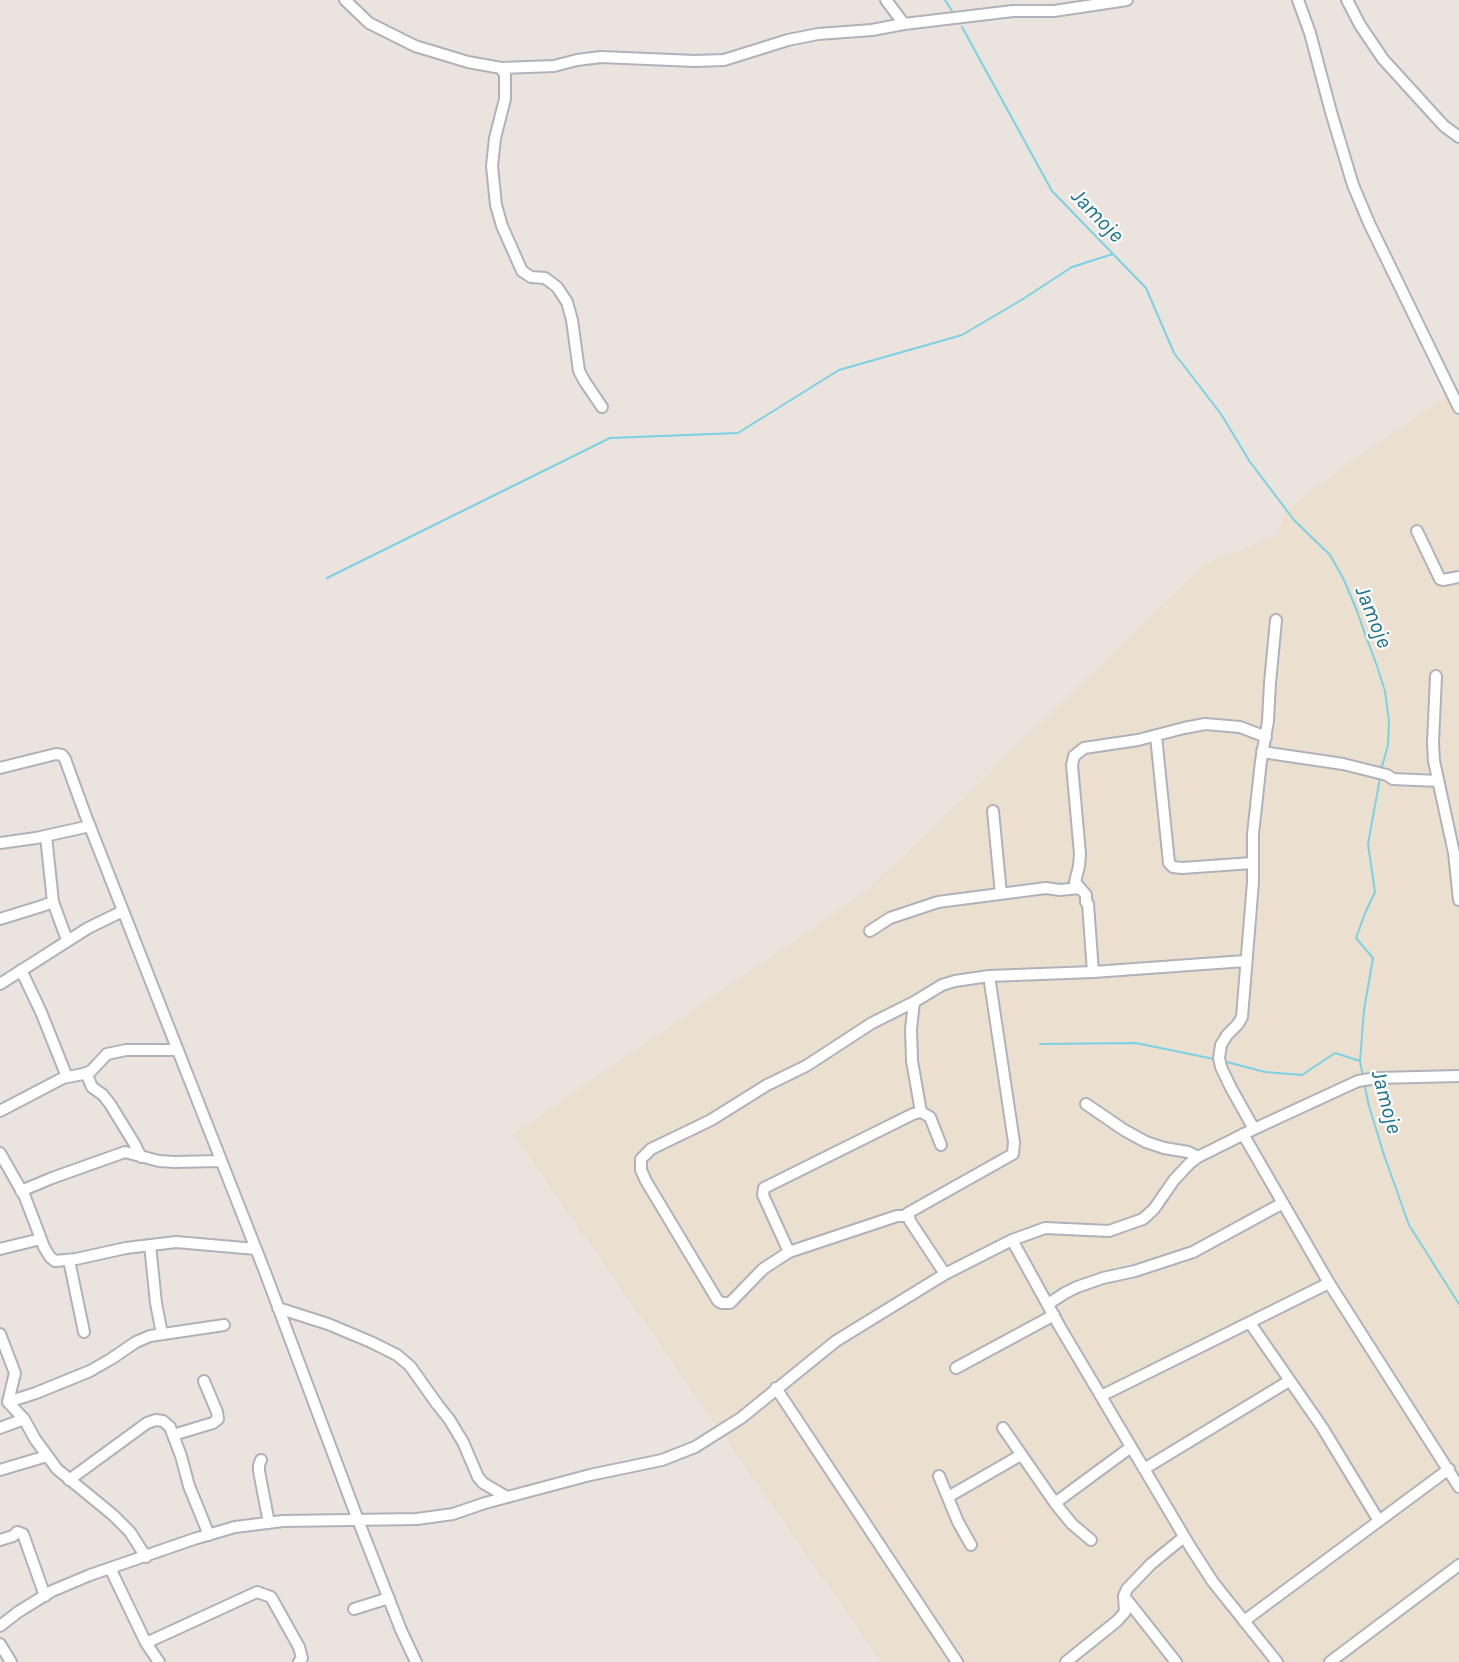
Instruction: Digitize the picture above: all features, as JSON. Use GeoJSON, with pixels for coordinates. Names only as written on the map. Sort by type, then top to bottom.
{"type":"FeatureCollection","features":[{"type":"Feature","properties":{"kind":"street"},"geometry":{"type":"LineString","coordinates":[[345,0],[369,23],[415,46],[468,62],[501,68],[554,66],[601,57],[724,60],[788,40],[818,34],[872,30],[1013,11],[1054,11],[1127,0]]}},
{"type":"Feature","properties":{"kind":"street"},"geometry":{"type":"LineString","coordinates":[[886,0],[904,24]]}},
{"type":"Feature","properties":{"kind":"street"},"geometry":{"type":"LineString","coordinates":[[1298,0],[1310,33],[1330,112],[1353,185],[1459,408]]}},
{"type":"Feature","properties":{"kind":"street"},"geometry":{"type":"LineString","coordinates":[[1347,0],[1360,25],[1383,59],[1444,126],[1459,137]]}},
{"type":"Feature","properties":{"kind":"street"},"geometry":{"type":"LineString","coordinates":[[501,68],[505,75],[505,99],[495,138],[492,166],[499,216],[522,271],[531,277],[545,278],[557,287],[567,302],[572,320],[579,371],[602,407]]}},
{"type":"Feature","properties":{"kind":"street"},"geometry":{"type":"LineString","coordinates":[[1417,531],[1440,579],[1459,577]]}},
{"type":"Feature","properties":{"kind":"street"},"geometry":{"type":"LineString","coordinates":[[1254,1129],[1231,1088],[1219,1058],[1221,1045],[1242,1017],[1252,882],[1253,834],[1262,752],[1266,737],[1275,620]]}},
{"type":"Feature","properties":{"kind":"street"},"geometry":{"type":"LineString","coordinates":[[1436,676],[1434,761],[1456,853],[1459,900]]}},
{"type":"Feature","properties":{"kind":"street"},"geometry":{"type":"LineString","coordinates":[[1093,972],[1088,904],[1086,895],[1075,882],[1080,854],[1072,765],[1074,756],[1084,748],[1138,740],[1192,726],[1220,724],[1240,726],[1266,737]]}},
{"type":"Feature","properties":{"kind":"street"},"geometry":{"type":"LineString","coordinates":[[1156,736],[1169,863],[1173,867],[1182,868],[1252,863]]}},
{"type":"Feature","properties":{"kind":"street"},"geometry":{"type":"LineString","coordinates":[[1262,752],[1343,764],[1393,778],[1438,781]]}},
{"type":"Feature","properties":{"kind":"street"},"geometry":{"type":"LineString","coordinates":[[0,768],[54,754],[62,755],[68,766],[256,1249],[358,1520],[416,1662]]}},
{"type":"Feature","properties":{"kind":"street"},"geometry":{"type":"LineString","coordinates":[[993,811],[1001,894]]}},
{"type":"Feature","properties":{"kind":"street"},"geometry":{"type":"LineString","coordinates":[[0,843],[90,826]]}},
{"type":"Feature","properties":{"kind":"street"},"geometry":{"type":"LineString","coordinates":[[46,836],[53,902],[68,940]]}},
{"type":"Feature","properties":{"kind":"street"},"geometry":{"type":"LineString","coordinates":[[870,931],[890,918],[938,902],[1046,888],[1060,890],[1080,888]]}},
{"type":"Feature","properties":{"kind":"street"},"geometry":{"type":"LineString","coordinates":[[0,919],[53,902]]}},
{"type":"Feature","properties":{"kind":"street"},"geometry":{"type":"LineString","coordinates":[[0,984],[88,928],[123,911]]}},
{"type":"Feature","properties":{"kind":"street"},"geometry":{"type":"LineString","coordinates":[[989,976],[1015,1149],[1013,1154],[904,1216],[897,1216],[847,1234],[801,1246],[763,1269],[730,1303],[718,1301],[641,1170],[641,1159],[651,1149],[711,1120],[767,1085],[806,1066],[872,1023],[942,985],[989,976],[1093,972],[1245,961]]}},
{"type":"Feature","properties":{"kind":"street"},"geometry":{"type":"LineString","coordinates":[[21,970],[67,1077]]}},
{"type":"Feature","properties":{"kind":"street"},"geometry":{"type":"LineString","coordinates":[[914,1002],[911,1029],[912,1061],[921,1112]]}},
{"type":"Feature","properties":{"kind":"street"},"geometry":{"type":"LineString","coordinates":[[0,1111],[48,1084],[91,1071],[107,1054],[126,1050],[178,1050]]}},
{"type":"Feature","properties":{"kind":"street"},"geometry":{"type":"LineString","coordinates":[[86,1073],[92,1087],[110,1104],[131,1148],[141,1157],[174,1162],[221,1161]]}},
{"type":"Feature","properties":{"kind":"street"},"geometry":{"type":"LineString","coordinates":[[0,1626],[45,1596],[90,1575],[235,1527],[283,1521],[417,1520],[453,1515],[507,1497],[590,1475],[662,1460],[695,1447],[741,1418],[836,1341],[945,1274],[1012,1240],[1045,1228],[1109,1231],[1143,1219],[1154,1209],[1174,1180],[1198,1157],[1355,1083],[1377,1078],[1459,1076]]}},
{"type":"Feature","properties":{"kind":"street"},"geometry":{"type":"LineString","coordinates":[[1086,1104],[1146,1142],[1188,1152],[1198,1157]]}},
{"type":"Feature","properties":{"kind":"street"},"geometry":{"type":"LineString","coordinates":[[789,1252],[763,1195],[764,1188],[921,1112],[930,1117],[940,1145]]}},
{"type":"Feature","properties":{"kind":"street"},"geometry":{"type":"LineString","coordinates":[[1243,1134],[1329,1283],[1459,1487]]}},
{"type":"Feature","properties":{"kind":"street"},"geometry":{"type":"LineString","coordinates":[[21,1191],[131,1148]]}},
{"type":"Feature","properties":{"kind":"street"},"geometry":{"type":"LineString","coordinates":[[0,1153],[21,1191],[44,1247],[52,1259],[59,1262],[126,1248],[176,1242],[256,1249]]}},
{"type":"Feature","properties":{"kind":"street"},"geometry":{"type":"LineString","coordinates":[[1048,1304],[1077,1287],[1102,1278],[1136,1271],[1193,1252],[1283,1203]]}},
{"type":"Feature","properties":{"kind":"street"},"geometry":{"type":"LineString","coordinates":[[908,1213],[910,1221],[945,1274]]}},
{"type":"Feature","properties":{"kind":"street"},"geometry":{"type":"LineString","coordinates":[[0,1249],[41,1239]]}},
{"type":"Feature","properties":{"kind":"street"},"geometry":{"type":"LineString","coordinates":[[1012,1240],[1184,1537],[1213,1581],[1277,1662]]}},
{"type":"Feature","properties":{"kind":"street"},"geometry":{"type":"LineString","coordinates":[[150,1245],[156,1303],[162,1334]]}},
{"type":"Feature","properties":{"kind":"street"},"geometry":{"type":"LineString","coordinates":[[69,1260],[84,1332]]}},
{"type":"Feature","properties":{"kind":"street"},"geometry":{"type":"LineString","coordinates":[[1101,1396],[1329,1283]]}},
{"type":"Feature","properties":{"kind":"street"},"geometry":{"type":"LineString","coordinates":[[278,1308],[328,1324],[397,1355],[410,1366],[449,1419],[463,1442],[478,1477],[483,1483],[507,1497]]}},
{"type":"Feature","properties":{"kind":"street"},"geometry":{"type":"LineString","coordinates":[[956,1368],[1054,1315]]}},
{"type":"Feature","properties":{"kind":"street"},"geometry":{"type":"LineString","coordinates":[[1250,1323],[1322,1427],[1379,1521]]}},
{"type":"Feature","properties":{"kind":"street"},"geometry":{"type":"LineString","coordinates":[[8,1402],[36,1394],[90,1371],[136,1342],[150,1336],[224,1325]]}},
{"type":"Feature","properties":{"kind":"street"},"geometry":{"type":"LineString","coordinates":[[0,1334],[15,1373],[8,1402]]}},
{"type":"Feature","properties":{"kind":"street"},"geometry":{"type":"LineString","coordinates":[[173,1435],[213,1423],[218,1419],[204,1381]]}},
{"type":"Feature","properties":{"kind":"street"},"geometry":{"type":"LineString","coordinates":[[1144,1469],[1289,1381]]}},
{"type":"Feature","properties":{"kind":"street"},"geometry":{"type":"LineString","coordinates":[[776,1388],[957,1662]]}},
{"type":"Feature","properties":{"kind":"street"},"geometry":{"type":"LineString","coordinates":[[8,1402],[24,1419],[35,1439],[57,1469],[113,1515],[130,1532],[146,1557]]}},
{"type":"Feature","properties":{"kind":"street"},"geometry":{"type":"LineString","coordinates":[[0,1428],[24,1419]]}},
{"type":"Feature","properties":{"kind":"street"},"geometry":{"type":"LineString","coordinates":[[69,1480],[147,1424],[156,1420],[163,1421],[170,1426],[189,1486],[209,1535]]}},
{"type":"Feature","properties":{"kind":"street"},"geometry":{"type":"LineString","coordinates":[[1003,1428],[1055,1503],[1072,1524],[1091,1540]]}},
{"type":"Feature","properties":{"kind":"street"},"geometry":{"type":"LineString","coordinates":[[1055,1503],[1131,1447]]}},
{"type":"Feature","properties":{"kind":"street"},"geometry":{"type":"LineString","coordinates":[[948,1497],[1021,1455]]}},
{"type":"Feature","properties":{"kind":"street"},"geometry":{"type":"LineString","coordinates":[[0,1470],[47,1456]]}},
{"type":"Feature","properties":{"kind":"street"},"geometry":{"type":"LineString","coordinates":[[261,1460],[259,1471],[269,1523]]}},
{"type":"Feature","properties":{"kind":"street"},"geometry":{"type":"LineString","coordinates":[[1244,1621],[1449,1469]]}},
{"type":"Feature","properties":{"kind":"street"},"geometry":{"type":"LineString","coordinates":[[939,1476],[958,1522],[971,1545]]}},
{"type":"Feature","properties":{"kind":"street"},"geometry":{"type":"LineString","coordinates":[[0,1540],[13,1536],[17,1532],[23,1534],[45,1596]]}},
{"type":"Feature","properties":{"kind":"street"},"geometry":{"type":"LineString","coordinates":[[1066,1662],[1117,1621],[1125,1612],[1124,1596],[1127,1589],[1151,1564],[1184,1537]]}},
{"type":"Feature","properties":{"kind":"street"},"geometry":{"type":"LineString","coordinates":[[1330,1662],[1459,1565]]}},
{"type":"Feature","properties":{"kind":"street"},"geometry":{"type":"LineString","coordinates":[[110,1568],[146,1643],[159,1662]]}},
{"type":"Feature","properties":{"kind":"street"},"geometry":{"type":"LineString","coordinates":[[146,1643],[257,1592],[271,1597],[299,1647],[302,1658],[299,1662]]}},
{"type":"Feature","properties":{"kind":"street"},"geometry":{"type":"LineString","coordinates":[[1124,1596],[1176,1662]]}},
{"type":"Feature","properties":{"kind":"street"},"geometry":{"type":"LineString","coordinates":[[354,1609],[389,1598]]}},
{"type":"Feature","properties":{"kind":"street"},"geometry":{"type":"LineString","coordinates":[[0,1644],[11,1662]]}},
{"type":"Feature","properties":{"kind":"shaded area"},"geometry":{"type":"Polygon","coordinates":[[[1459,387],[1459,1662],[881,1662],[513,1134],[869,889],[1203,565],[1277,535],[1285,510],[1459,387]]]}},
{"type":"Feature","properties":{"kind":"waterway","name":"Jamoje"},"geometry":{"type":"LineString","coordinates":[[945,0],[952,11]]}},
{"type":"Feature","properties":{"kind":"waterway","name":"Jamoje"},"geometry":{"type":"LineString","coordinates":[[962,27],[1052,191],[1146,288],[1174,353],[1221,414],[1250,462],[1294,520],[1330,555],[1357,611],[1385,691],[1389,721],[1388,745],[1381,770]]}},
{"type":"Feature","properties":{"kind":"waterway"},"geometry":{"type":"LineString","coordinates":[[327,578],[610,438],[738,433],[839,370],[962,335],[1072,267],[1113,254]]}},
{"type":"Feature","properties":{"kind":"waterway","name":"Jamoje"},"geometry":{"type":"LineString","coordinates":[[1363,1077],[1360,1061],[1364,1010],[1373,958],[1356,938],[1375,892],[1368,844],[1380,778]]}},
{"type":"Feature","properties":{"kind":"waterway"},"geometry":{"type":"LineString","coordinates":[[1040,1044],[1136,1043],[1214,1059]]}},
{"type":"Feature","properties":{"kind":"waterway"},"geometry":{"type":"LineString","coordinates":[[1223,1061],[1265,1072],[1302,1075],[1335,1053],[1360,1061]]}},
{"type":"Feature","properties":{"kind":"waterway","name":"Jamoje"},"geometry":{"type":"LineString","coordinates":[[1364,1083],[1384,1155],[1409,1225],[1459,1304]]}}]}
